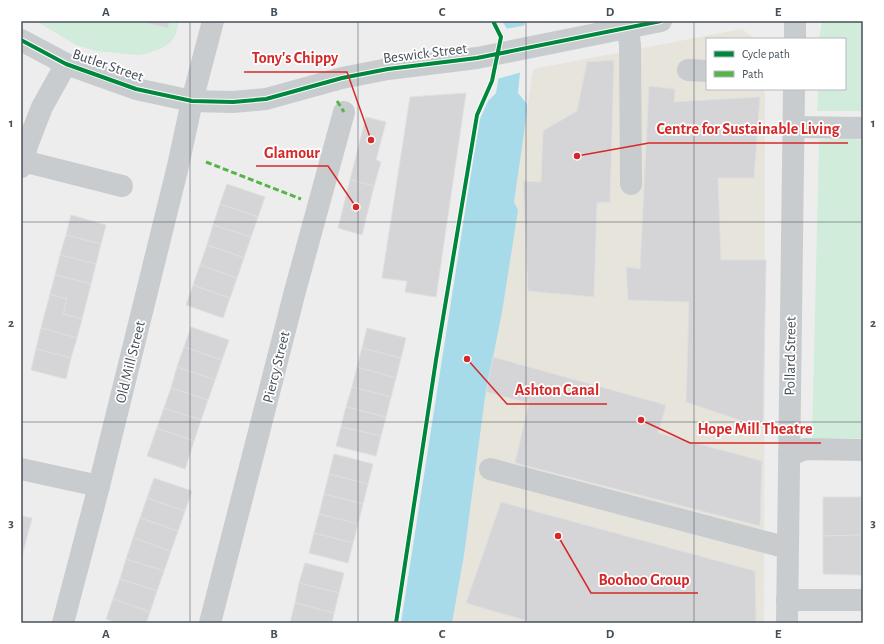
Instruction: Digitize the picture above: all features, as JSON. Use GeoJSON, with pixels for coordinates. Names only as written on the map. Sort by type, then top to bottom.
{"type":"FeatureCollection","features":[{"type":"Feature","properties":{"kind":"street","name":"Old Mill Street"},"geometry":{"type":"LineString","coordinates":[[64,623],[100,486],[178,166],[192,101],[213,21]]}},
{"type":"Feature","properties":{"kind":"street","name":"Beswick Street"},"geometry":{"type":"LineString","coordinates":[[192,101],[233,102],[266,99],[342,78],[388,69],[477,58],[661,21]]}},
{"type":"Feature","properties":{"kind":"street"},"geometry":{"type":"LineString","coordinates":[[795,21],[795,38]]}},
{"type":"Feature","properties":{"kind":"street"},"geometry":{"type":"LineString","coordinates":[[628,28],[630,44],[631,184]]}},
{"type":"Feature","properties":{"kind":"street","name":"Butler Street"},"geometry":{"type":"LineString","coordinates":[[21,40],[66,64],[136,89],[192,101]]}},
{"type":"Feature","properties":{"kind":"street"},"geometry":{"type":"LineString","coordinates":[[66,64],[42,107],[22,164],[122,186]]}},
{"type":"Feature","properties":{"kind":"street","name":"Pollard Street"},"geometry":{"type":"LineString","coordinates":[[787,623],[794,90]]}},
{"type":"Feature","properties":{"kind":"street","name":"Piercy Street"},"geometry":{"type":"LineString","coordinates":[[210,623],[295,291],[344,112]]}},
{"type":"Feature","properties":{"kind":"street"},"geometry":{"type":"LineString","coordinates":[[794,127],[863,128]]}},
{"type":"Feature","properties":{"kind":"street"},"geometry":{"type":"LineString","coordinates":[[789,456],[804,450],[863,450]]}},
{"type":"Feature","properties":{"kind":"street"},"geometry":{"type":"LineString","coordinates":[[21,468],[100,486]]}},
{"type":"Feature","properties":{"kind":"street"},"geometry":{"type":"LineString","coordinates":[[490,469],[788,548]]}},
{"type":"Feature","properties":{"kind":"street"},"geometry":{"type":"LineString","coordinates":[[787,600],[863,600]]}},
{"type":"Feature","properties":{"kind":"shaded area"},"geometry":{"type":"Polygon","coordinates":[[[742,29],[754,38],[706,38],[706,90],[764,90],[765,96],[764,623],[451,623],[533,69],[742,29]]]}},
{"type":"Feature","properties":{"kind":"green space"},"geometry":{"type":"Polygon","coordinates":[[[36,21],[139,21],[168,28],[170,21],[179,21],[176,34],[170,43],[160,49],[138,55],[96,51],[76,45],[36,21]]]}},
{"type":"Feature","properties":{"kind":"green space"},"geometry":{"type":"Polygon","coordinates":[[[863,21],[863,111],[817,111],[818,90],[846,90],[846,38],[819,38],[822,22],[863,21]]]}},
{"type":"Feature","properties":{"kind":"green space"},"geometry":{"type":"Polygon","coordinates":[[[851,138],[863,141],[863,438],[812,439],[819,140],[851,138]]]}},
{"type":"Feature","properties":{"kind":"water"},"geometry":{"type":"Polygon","coordinates":[[[502,21],[525,21],[518,93],[527,104],[527,112],[514,202],[518,210],[502,312],[485,397],[464,555],[452,623],[401,623],[480,119],[488,101],[496,93],[507,29],[502,21]]]}},
{"type":"Feature","properties":{"kind":"pier"},"geometry":{"type":"Polygon","coordinates":[[[527,25],[522,72],[497,79],[505,29],[527,25]]]}},
{"type":"Feature","properties":{"kind":"building"},"geometry":{"type":"Polygon","coordinates":[[[148,21],[170,21],[168,28],[147,23],[148,21]]]}},
{"type":"Feature","properties":{"kind":"building"},"geometry":{"type":"Polygon","coordinates":[[[614,60],[610,202],[597,203],[594,297],[528,291],[523,181],[541,182],[543,131],[577,111],[587,62],[614,60]]]}},
{"type":"Feature","properties":{"kind":"building"},"geometry":{"type":"Polygon","coordinates":[[[649,86],[675,89],[674,102],[760,97],[754,178],[718,178],[721,260],[766,260],[763,428],[686,402],[689,302],[628,300],[626,267],[640,269],[649,86]]]}},
{"type":"Feature","properties":{"kind":"building"},"geometry":{"type":"Polygon","coordinates":[[[466,93],[436,297],[405,292],[407,281],[382,278],[410,97],[466,93]]]}},
{"type":"Feature","properties":{"kind":"building"},"geometry":{"type":"Polygon","coordinates":[[[366,117],[386,122],[376,160],[381,162],[374,186],[350,180],[366,117]]]}},
{"type":"Feature","properties":{"kind":"building"},"geometry":{"type":"Polygon","coordinates":[[[350,180],[374,186],[362,235],[338,228],[350,180]]]}},
{"type":"Feature","properties":{"kind":"building"},"geometry":{"type":"Polygon","coordinates":[[[227,184],[265,197],[258,217],[220,204],[227,184]]]}},
{"type":"Feature","properties":{"kind":"building"},"geometry":{"type":"Polygon","coordinates":[[[220,204],[258,217],[251,237],[213,225],[220,204]]]}},
{"type":"Feature","properties":{"kind":"building"},"geometry":{"type":"Polygon","coordinates":[[[71,215],[106,225],[101,244],[66,235],[71,215]]]}},
{"type":"Feature","properties":{"kind":"building"},"geometry":{"type":"Polygon","coordinates":[[[213,225],[251,237],[244,258],[207,245],[213,225]]]}},
{"type":"Feature","properties":{"kind":"building"},"geometry":{"type":"Polygon","coordinates":[[[66,235],[101,244],[96,264],[60,255],[66,235]]]}},
{"type":"Feature","properties":{"kind":"building"},"geometry":{"type":"Polygon","coordinates":[[[207,245],[244,258],[237,278],[200,265],[207,245]]]}},
{"type":"Feature","properties":{"kind":"building"},"geometry":{"type":"Polygon","coordinates":[[[60,255],[96,264],[91,284],[55,275],[60,255]]]}},
{"type":"Feature","properties":{"kind":"building"},"geometry":{"type":"Polygon","coordinates":[[[200,265],[237,278],[230,298],[193,285],[200,265]]]}},
{"type":"Feature","properties":{"kind":"building"},"geometry":{"type":"Polygon","coordinates":[[[55,275],[91,284],[82,319],[63,314],[67,299],[50,294],[55,275]]]}},
{"type":"Feature","properties":{"kind":"building"},"geometry":{"type":"Polygon","coordinates":[[[193,285],[230,298],[223,318],[186,305],[193,285]]]}},
{"type":"Feature","properties":{"kind":"building"},"geometry":{"type":"Polygon","coordinates":[[[50,294],[67,299],[63,314],[82,319],[77,338],[41,328],[50,294]]]}},
{"type":"Feature","properties":{"kind":"building"},"geometry":{"type":"Polygon","coordinates":[[[191,327],[229,340],[222,360],[184,347],[191,327]]]}},
{"type":"Feature","properties":{"kind":"building"},"geometry":{"type":"Polygon","coordinates":[[[41,328],[77,338],[71,358],[36,349],[41,328]]]}},
{"type":"Feature","properties":{"kind":"building"},"geometry":{"type":"Polygon","coordinates":[[[367,328],[406,338],[401,358],[362,348],[367,328]]]}},
{"type":"Feature","properties":{"kind":"building"},"geometry":{"type":"Polygon","coordinates":[[[184,347],[222,360],[215,380],[177,367],[184,347]]]}},
{"type":"Feature","properties":{"kind":"building"},"geometry":{"type":"Polygon","coordinates":[[[362,348],[401,358],[396,378],[357,367],[362,348]]]}},
{"type":"Feature","properties":{"kind":"building"},"geometry":{"type":"Polygon","coordinates":[[[36,349],[71,358],[66,379],[31,370],[36,349]]]}},
{"type":"Feature","properties":{"kind":"building"},"geometry":{"type":"Polygon","coordinates":[[[493,357],[666,405],[658,433],[762,461],[760,526],[515,463],[529,403],[486,392],[493,357]]]}},
{"type":"Feature","properties":{"kind":"building"},"geometry":{"type":"Polygon","coordinates":[[[177,367],[215,380],[208,400],[171,388],[177,367]]]}},
{"type":"Feature","properties":{"kind":"building"},"geometry":{"type":"Polygon","coordinates":[[[357,367],[396,378],[391,397],[352,387],[357,367]]]}},
{"type":"Feature","properties":{"kind":"building"},"geometry":{"type":"Polygon","coordinates":[[[352,387],[391,397],[386,417],[346,407],[352,387]]]}},
{"type":"Feature","properties":{"kind":"building"},"geometry":{"type":"Polygon","coordinates":[[[171,388],[208,400],[201,420],[164,408],[171,388]]]}},
{"type":"Feature","properties":{"kind":"building"},"geometry":{"type":"Polygon","coordinates":[[[346,407],[386,417],[381,436],[341,427],[346,407]]]}},
{"type":"Feature","properties":{"kind":"building"},"geometry":{"type":"Polygon","coordinates":[[[164,408],[201,420],[194,441],[157,428],[164,408]]]}},
{"type":"Feature","properties":{"kind":"building"},"geometry":{"type":"Polygon","coordinates":[[[341,427],[381,436],[376,456],[336,446],[341,427]]]}},
{"type":"Feature","properties":{"kind":"building"},"geometry":{"type":"Polygon","coordinates":[[[157,428],[194,441],[185,469],[147,456],[157,428]]]}},
{"type":"Feature","properties":{"kind":"building"},"geometry":{"type":"Polygon","coordinates":[[[334,454],[373,464],[368,484],[329,474],[334,454]]]}},
{"type":"Feature","properties":{"kind":"building"},"geometry":{"type":"Polygon","coordinates":[[[329,474],[368,484],[363,504],[324,494],[329,474]]]}},
{"type":"Feature","properties":{"kind":"building"},"geometry":{"type":"Polygon","coordinates":[[[154,478],[192,491],[185,511],[147,498],[154,478]]]}},
{"type":"Feature","properties":{"kind":"building"},"geometry":{"type":"Polygon","coordinates":[[[324,494],[363,504],[358,524],[319,514],[324,494]]]}},
{"type":"Feature","properties":{"kind":"building"},"geometry":{"type":"Polygon","coordinates":[[[823,497],[861,497],[861,535],[823,536],[823,497]]]}},
{"type":"Feature","properties":{"kind":"building"},"geometry":{"type":"Polygon","coordinates":[[[147,498],[185,511],[178,531],[140,518],[147,498]]]}},
{"type":"Feature","properties":{"kind":"building"},"geometry":{"type":"Polygon","coordinates":[[[501,502],[755,571],[756,623],[534,623],[466,603],[501,502]]]}},
{"type":"Feature","properties":{"kind":"building"},"geometry":{"type":"Polygon","coordinates":[[[319,514],[358,524],[353,543],[314,533],[319,514]]]}},
{"type":"Feature","properties":{"kind":"building"},"geometry":{"type":"Polygon","coordinates":[[[21,516],[32,518],[21,560],[21,516]]]}},
{"type":"Feature","properties":{"kind":"building"},"geometry":{"type":"Polygon","coordinates":[[[140,518],[178,531],[171,551],[133,538],[140,518]]]}},
{"type":"Feature","properties":{"kind":"building"},"geometry":{"type":"Polygon","coordinates":[[[314,533],[353,543],[348,563],[309,553],[314,533]]]}},
{"type":"Feature","properties":{"kind":"building"},"geometry":{"type":"Polygon","coordinates":[[[861,535],[861,575],[823,574],[823,536],[861,535]]]}},
{"type":"Feature","properties":{"kind":"building"},"geometry":{"type":"Polygon","coordinates":[[[133,538],[171,551],[164,571],[126,559],[133,538]]]}},
{"type":"Feature","properties":{"kind":"building"},"geometry":{"type":"Polygon","coordinates":[[[126,559],[164,571],[157,591],[120,579],[126,559]]]}},
{"type":"Feature","properties":{"kind":"building"},"geometry":{"type":"Polygon","coordinates":[[[305,563],[344,573],[339,593],[299,583],[305,563]]]}},
{"type":"Feature","properties":{"kind":"building"},"geometry":{"type":"Polygon","coordinates":[[[120,579],[157,591],[150,612],[113,599],[120,579]]]}},
{"type":"Feature","properties":{"kind":"building"},"geometry":{"type":"Polygon","coordinates":[[[299,583],[339,593],[334,613],[295,603],[299,583]]]}},
{"type":"Feature","properties":{"kind":"building"},"geometry":{"type":"Polygon","coordinates":[[[113,599],[150,612],[146,623],[117,623],[106,619],[113,599]]]}},
{"type":"Feature","properties":{"kind":"building"},"geometry":{"type":"Polygon","coordinates":[[[295,603],[334,613],[332,623],[290,623],[295,603]]]}},
{"type":"Feature","properties":{"kind":"marked path"},"geometry":{"type":"LineString","coordinates":[[337,101],[344,112]]}},
{"type":"Feature","properties":{"kind":"marked path"},"geometry":{"type":"LineString","coordinates":[[206,162],[301,199]]}},
{"type":"Feature","properties":{"kind":"cycle path"},"geometry":{"type":"LineString","coordinates":[[396,623],[436,360],[477,115],[492,81],[501,37],[493,21]]}},
{"type":"Feature","properties":{"kind":"cycle path"},"geometry":{"type":"LineString","coordinates":[[21,40],[66,64],[136,89],[192,101],[233,102],[266,99],[342,78],[388,69],[477,58],[661,21]]}},
{"type":"Feature","properties":{"kind":"place","name":"Tony's Chippy"},"geometry":{"type":"Point","coordinates":[371,140]}},
{"type":"Feature","properties":{"kind":"place","name":"Centre for Sustainable Living"},"geometry":{"type":"Point","coordinates":[577,156]}},
{"type":"Feature","properties":{"kind":"place","name":"Glamour"},"geometry":{"type":"Point","coordinates":[356,207]}},
{"type":"Feature","properties":{"kind":"place","name":"Ashton Canal"},"geometry":{"type":"Point","coordinates":[467,359]}},
{"type":"Feature","properties":{"kind":"place","name":"Hope Mill Theatre"},"geometry":{"type":"Point","coordinates":[641,420]}},
{"type":"Feature","properties":{"kind":"place","name":"Boohoo Group"},"geometry":{"type":"Point","coordinates":[558,536]}}]}
